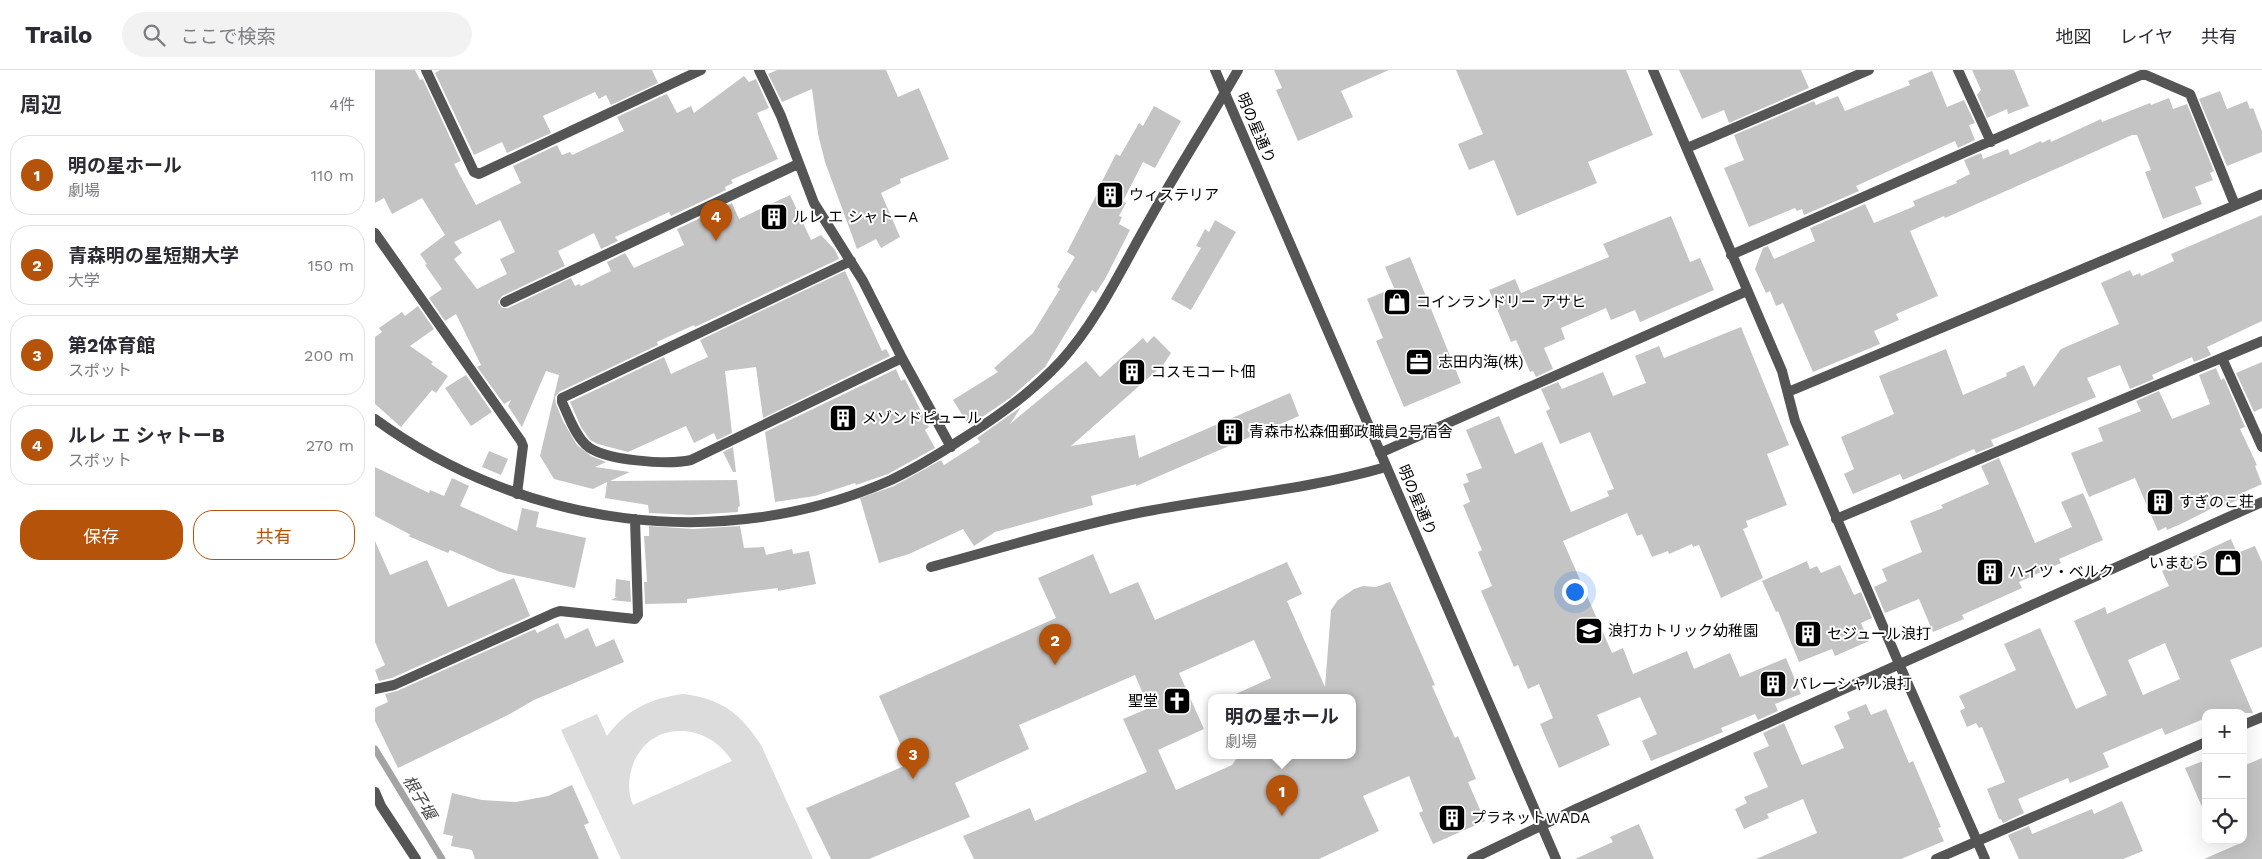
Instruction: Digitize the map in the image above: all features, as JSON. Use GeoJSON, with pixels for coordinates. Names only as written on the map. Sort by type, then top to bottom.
{"type":"FeatureCollection","features":[{"type":"Feature","properties":{"kind":"street"},"geometry":{"type":"LineString","coordinates":[[426,70],[474,172],[479,174],[701,70]]}},
{"type":"Feature","properties":{"kind":"street"},"geometry":{"type":"LineString","coordinates":[[759,70],[777,107],[814,203],[875,303],[901,358],[951,447]]}},
{"type":"Feature","properties":{"kind":"street","name":"明の星通り"},"geometry":{"type":"LineString","coordinates":[[1215,70],[1556,859]]}},
{"type":"Feature","properties":{"kind":"street"},"geometry":{"type":"LineString","coordinates":[[375,419],[417,447],[454,467],[517,494],[575,510],[635,519],[694,523],[752,517],[807,507],[845,497],[889,481],[951,447],[1028,392],[1059,363],[1101,306],[1203,127],[1238,70]]}},
{"type":"Feature","properties":{"kind":"street"},"geometry":{"type":"LineString","coordinates":[[1653,70],[1782,371],[1795,421],[1836,519],[1985,859]]}},
{"type":"Feature","properties":{"kind":"street"},"geometry":{"type":"LineString","coordinates":[[1687,148],[1869,70]]}},
{"type":"Feature","properties":{"kind":"street"},"geometry":{"type":"LineString","coordinates":[[1958,70],[1991,142]]}},
{"type":"Feature","properties":{"kind":"street"},"geometry":{"type":"LineString","coordinates":[[1731,255],[2141,75],[2146,75],[2190,94],[2235,205]]}},
{"type":"Feature","properties":{"kind":"street"},"geometry":{"type":"LineString","coordinates":[[505,302],[798,164]]}},
{"type":"Feature","properties":{"kind":"street"},"geometry":{"type":"LineString","coordinates":[[1788,392],[2262,194]]}},
{"type":"Feature","properties":{"kind":"street"},"geometry":{"type":"LineString","coordinates":[[375,233],[521,441],[523,446],[517,494]]}},
{"type":"Feature","properties":{"kind":"street"},"geometry":{"type":"LineString","coordinates":[[851,261],[562,398],[561,402],[581,439],[592,450],[609,455],[664,464],[677,464],[691,460],[901,358]]}},
{"type":"Feature","properties":{"kind":"street"},"geometry":{"type":"LineString","coordinates":[[1380,452],[1747,291]]}},
{"type":"Feature","properties":{"kind":"street"},"geometry":{"type":"LineString","coordinates":[[1836,519],[2262,341]]}},
{"type":"Feature","properties":{"kind":"street"},"geometry":{"type":"LineString","coordinates":[[2222,358],[2262,447]]}},
{"type":"Feature","properties":{"kind":"street"},"geometry":{"type":"LineString","coordinates":[[931,567],[1089,524],[1135,514],[1313,486],[1386,466]]}},
{"type":"Feature","properties":{"kind":"street"},"geometry":{"type":"LineString","coordinates":[[1472,859],[1542,825],[2261,503]]}},
{"type":"Feature","properties":{"kind":"street"},"geometry":{"type":"LineString","coordinates":[[375,689],[394,685],[560,611],[635,619],[638,615],[635,519]]}},
{"type":"Feature","properties":{"kind":"street"},"geometry":{"type":"LineString","coordinates":[[2247,724],[2262,717]]}},
{"type":"Feature","properties":{"kind":"street"},"geometry":{"type":"LineString","coordinates":[[1936,859],[2202,744]]}},
{"type":"Feature","properties":{"kind":"street"},"geometry":{"type":"LineString","coordinates":[[375,792],[378,807],[416,859]]}},
{"type":"Feature","properties":{"kind":"shaded area"},"geometry":{"type":"Polygon","coordinates":[[[683,694],[709,700],[729,709],[745,724],[761,745],[813,859],[621,859],[561,730],[597,714],[607,736],[631,712],[650,702],[683,694]],[[676,731],[662,734],[648,742],[641,749],[632,767],[630,777],[630,796],[633,805],[732,761],[717,744],[705,736],[691,732],[676,731]]]}},
{"type":"Feature","properties":{"kind":"building"},"geometry":{"type":"Polygon","coordinates":[[[375,70],[415,70],[420,80],[423,79],[461,161],[454,164],[476,205],[521,183],[513,166],[557,145],[562,155],[570,152],[572,155],[624,131],[617,117],[664,95],[667,94],[677,113],[691,106],[694,113],[744,76],[749,82],[756,79],[769,108],[757,113],[778,159],[731,180],[733,183],[725,187],[726,190],[671,216],[669,212],[615,237],[618,241],[601,249],[594,233],[558,251],[565,266],[502,296],[498,302],[502,308],[508,308],[571,278],[575,286],[579,284],[581,286],[611,271],[607,262],[625,253],[634,268],[684,245],[677,229],[732,203],[739,219],[790,195],[811,240],[821,235],[835,250],[839,259],[695,327],[694,325],[657,342],[658,345],[559,392],[555,397],[563,421],[577,445],[591,456],[606,462],[595,467],[630,472],[610,481],[737,480],[740,506],[738,507],[738,512],[692,515],[649,513],[648,505],[605,498],[607,482],[593,489],[554,479],[540,456],[559,375],[546,371],[522,427],[508,406],[511,400],[504,404],[477,367],[481,365],[456,314],[445,321],[429,298],[442,289],[425,265],[427,264],[420,254],[445,235],[422,198],[392,214],[384,198],[375,203],[375,70]],[[500,220],[454,242],[462,253],[454,259],[477,289],[507,274],[500,259],[515,252],[500,220]]]}},
{"type":"Feature","properties":{"kind":"building"},"geometry":{"type":"Polygon","coordinates":[[[440,70],[652,70],[658,83],[611,105],[606,95],[599,99],[595,92],[543,116],[551,133],[507,153],[502,142],[474,155],[435,73],[440,70]]]}},
{"type":"Feature","properties":{"kind":"building"},"geometry":{"type":"Polygon","coordinates":[[[777,70],[886,70],[898,97],[919,88],[949,159],[900,179],[901,183],[881,193],[900,237],[881,248],[876,239],[857,249],[825,162],[818,134],[812,89],[782,102],[768,74],[777,70]]]}},
{"type":"Feature","properties":{"kind":"building"},"geometry":{"type":"Polygon","coordinates":[[[1274,70],[1389,70],[1341,91],[1353,117],[1298,141],[1276,90],[1282,88],[1274,70]]]}},
{"type":"Feature","properties":{"kind":"building"},"geometry":{"type":"Polygon","coordinates":[[[1456,70],[1626,70],[1653,135],[1588,162],[1597,183],[1517,216],[1494,160],[1469,170],[1458,144],[1483,134],[1456,70]]]}},
{"type":"Feature","properties":{"kind":"building"},"geometry":{"type":"Polygon","coordinates":[[[1679,70],[1801,70],[1809,88],[1729,123],[1724,110],[1702,119],[1679,70]]]}},
{"type":"Feature","properties":{"kind":"building"},"geometry":{"type":"Polygon","coordinates":[[[1972,70],[2014,70],[2029,106],[2008,114],[2007,109],[1987,118],[1977,95],[1981,90],[1972,70]]]}},
{"type":"Feature","properties":{"kind":"building"},"geometry":{"type":"Polygon","coordinates":[[[1932,71],[1947,107],[1964,100],[1975,123],[1969,125],[1975,140],[1958,148],[1955,141],[1856,186],[1859,191],[1804,215],[1802,209],[1797,211],[1795,208],[1749,227],[1724,168],[1744,160],[1734,135],[1814,101],[1816,105],[1838,96],[1845,111],[1910,85],[1908,81],[1932,71]]]}},
{"type":"Feature","properties":{"kind":"building"},"geometry":{"type":"Polygon","coordinates":[[[2220,91],[2227,109],[2247,101],[2250,109],[2253,108],[2262,131],[2262,152],[2227,166],[2199,99],[2220,91]]]}},
{"type":"Feature","properties":{"kind":"building"},"geometry":{"type":"Polygon","coordinates":[[[2169,98],[2173,109],[2187,104],[2214,171],[2210,173],[2213,180],[2195,187],[2202,204],[2163,219],[2145,172],[2151,170],[2137,135],[2132,135],[1945,218],[1944,216],[1910,231],[1938,296],[1896,314],[1899,320],[1874,331],[1880,344],[1813,372],[1783,303],[1776,306],[1770,291],[1766,293],[1755,269],[1763,248],[1768,246],[1774,259],[1815,241],[1810,228],[1865,204],[1874,223],[1915,206],[1913,201],[1957,183],[1956,181],[1970,174],[1964,160],[1981,153],[1983,159],[2008,149],[2010,155],[2041,141],[2042,143],[2050,139],[2051,142],[2101,119],[2102,122],[2150,103],[2151,105],[2169,98]]]}},
{"type":"Feature","properties":{"kind":"building"},"geometry":{"type":"Polygon","coordinates":[[[1154,106],[1181,121],[1155,168],[1143,162],[1123,201],[1126,203],[1119,216],[1122,217],[1119,224],[1130,230],[1105,279],[1096,293],[1092,290],[1045,367],[1010,398],[969,426],[953,400],[998,372],[994,368],[1033,333],[1060,289],[1057,287],[1075,257],[1067,252],[1116,154],[1120,156],[1139,123],[1143,126],[1154,106]]]}},
{"type":"Feature","properties":{"kind":"building"},"geometry":{"type":"Polygon","coordinates":[[[2262,215],[2262,321],[2207,347],[2211,355],[2194,362],[2192,357],[2152,375],[2154,379],[2130,389],[2120,365],[2087,378],[2096,397],[1991,440],[1994,446],[1976,453],[1974,449],[1903,480],[1900,474],[1853,494],[1844,474],[1854,469],[1841,437],[1894,414],[1879,376],[1946,349],[1963,395],[2007,376],[2006,373],[2024,365],[2034,387],[2061,349],[2119,324],[2101,283],[2130,270],[2133,276],[2140,273],[2141,276],[2174,261],[2171,254],[2262,215]]]}},
{"type":"Feature","properties":{"kind":"building"},"geometry":{"type":"Polygon","coordinates":[[[1671,216],[1690,262],[1700,258],[1714,290],[1640,322],[1635,310],[1611,320],[1606,308],[1561,328],[1565,339],[1544,348],[1553,369],[1536,377],[1533,371],[1530,372],[1516,340],[1511,342],[1489,290],[1515,279],[1521,293],[1609,257],[1603,244],[1671,216]]]}},
{"type":"Feature","properties":{"kind":"building"},"geometry":{"type":"Polygon","coordinates":[[[1215,220],[1236,232],[1191,310],[1171,299],[1201,248],[1196,246],[1205,229],[1209,232],[1215,220]]]}},
{"type":"Feature","properties":{"kind":"building","name":"志田内海(株)"},"geometry":{"type":"Polygon","coordinates":[[[1410,257],[1461,383],[1404,407],[1376,341],[1383,338],[1367,299],[1394,288],[1385,267],[1410,257]]]}},
{"type":"Feature","properties":{"kind":"building"},"geometry":{"type":"Polygon","coordinates":[[[845,271],[882,351],[886,349],[890,356],[763,418],[756,367],[725,371],[732,433],[717,440],[714,433],[694,443],[686,426],[628,452],[590,440],[581,427],[570,402],[664,357],[671,374],[708,357],[700,340],[845,271]]]}},
{"type":"Feature","properties":{"kind":"building"},"geometry":{"type":"Polygon","coordinates":[[[418,306],[434,329],[410,346],[433,362],[431,364],[448,376],[436,393],[432,390],[401,427],[375,404],[375,337],[382,332],[379,328],[402,312],[405,316],[418,306]]]}},
{"type":"Feature","properties":{"kind":"building"},"geometry":{"type":"Polygon","coordinates":[[[1741,327],[1789,445],[1767,454],[1787,505],[1746,521],[1748,527],[1743,529],[1763,578],[1721,598],[1699,545],[1693,547],[1692,544],[1669,554],[1668,551],[1652,557],[1642,534],[1637,536],[1627,513],[1563,541],[1612,653],[1623,648],[1633,674],[1687,651],[1694,669],[1730,653],[1740,677],[1786,658],[1801,694],[1775,704],[1778,711],[1758,720],[1755,714],[1721,728],[1723,732],[1651,761],[1642,741],[1657,734],[1640,697],[1597,715],[1610,745],[1559,768],[1540,724],[1553,718],[1539,684],[1528,689],[1518,665],[1514,667],[1481,591],[1492,586],[1478,552],[1482,550],[1463,505],[1470,502],[1463,484],[1469,482],[1466,474],[1482,468],[1466,430],[1499,416],[1515,454],[1542,442],[1571,512],[1609,496],[1607,491],[1614,489],[1590,432],[1560,444],[1546,411],[1550,409],[1541,389],[1558,382],[1562,389],[1603,372],[1613,396],[1646,383],[1635,356],[1659,346],[1664,358],[1741,327]]]}},
{"type":"Feature","properties":{"kind":"building"},"geometry":{"type":"Polygon","coordinates":[[[1154,336],[1171,353],[1163,365],[1071,446],[1135,435],[1139,458],[1290,393],[1299,416],[1136,486],[1136,484],[1091,496],[1093,505],[995,532],[974,546],[963,529],[909,554],[879,563],[860,498],[894,486],[941,460],[944,465],[980,442],[977,438],[1021,407],[1010,424],[1086,361],[1100,377],[1143,338],[1147,343],[1154,336]]]}},
{"type":"Feature","properties":{"kind":"building"},"geometry":{"type":"Polygon","coordinates":[[[2262,362],[2262,408],[2254,412],[2236,373],[2262,362]]]}},
{"type":"Feature","properties":{"kind":"building"},"geometry":{"type":"Polygon","coordinates":[[[2216,368],[2221,380],[2224,378],[2245,427],[2240,429],[2257,465],[2255,466],[2262,484],[2238,495],[2240,499],[2217,509],[2216,506],[2167,530],[2166,527],[2158,531],[2135,478],[2089,497],[2071,453],[2103,441],[2098,428],[2141,411],[2136,401],[2159,391],[2172,419],[2210,404],[2199,375],[2216,368]]]}},
{"type":"Feature","properties":{"kind":"building"},"geometry":{"type":"Polygon","coordinates":[[[896,369],[901,381],[905,379],[929,427],[925,430],[935,448],[888,474],[856,485],[855,483],[815,496],[775,502],[765,432],[896,369]]]}},
{"type":"Feature","properties":{"kind":"building"},"geometry":{"type":"Polygon","coordinates":[[[466,375],[492,412],[471,426],[445,388],[466,375]]]}},
{"type":"Feature","properties":{"kind":"building"},"geometry":{"type":"Polygon","coordinates":[[[733,447],[736,472],[733,472],[723,452],[733,447]]]}},
{"type":"Feature","properties":{"kind":"building"},"geometry":{"type":"Polygon","coordinates":[[[489,451],[508,459],[501,475],[482,467],[489,451]]]}},
{"type":"Feature","properties":{"kind":"building"},"geometry":{"type":"Polygon","coordinates":[[[1999,458],[2035,543],[2072,527],[2061,502],[2083,493],[2103,540],[2059,559],[2061,563],[2019,582],[2022,588],[1962,615],[1964,619],[1933,632],[1919,599],[1885,613],[1874,587],[1887,581],[1882,569],[1922,552],[1910,521],[1943,508],[1941,505],[1989,484],[1981,466],[1999,458]]]}},
{"type":"Feature","properties":{"kind":"building"},"geometry":{"type":"Polygon","coordinates":[[[375,467],[429,493],[430,490],[444,496],[452,478],[469,486],[460,506],[517,531],[522,508],[539,512],[536,527],[586,538],[575,588],[500,572],[450,550],[448,553],[408,536],[411,535],[375,516],[375,467]]]}},
{"type":"Feature","properties":{"kind":"building"},"geometry":{"type":"Polygon","coordinates":[[[649,526],[693,529],[740,526],[744,548],[764,547],[766,555],[792,549],[793,554],[809,551],[816,584],[778,591],[778,588],[687,599],[687,603],[645,604],[644,582],[647,582],[644,536],[649,536],[649,526]]]}},
{"type":"Feature","properties":{"kind":"building"},"geometry":{"type":"Polygon","coordinates":[[[2231,539],[2237,553],[2255,546],[2262,562],[2262,647],[2230,660],[2253,713],[2247,713],[2247,709],[2202,709],[2202,720],[2165,735],[2162,728],[2103,753],[2109,767],[2070,783],[2068,778],[2018,799],[2024,813],[2003,823],[1999,819],[1987,789],[2005,782],[1982,727],[1979,728],[1976,723],[1967,727],[1960,711],[1965,708],[1959,696],[2016,670],[2004,644],[2040,628],[2076,709],[2107,695],[2074,621],[2105,607],[2107,614],[2169,586],[2162,571],[2231,539]],[[2165,643],[2128,660],[2143,695],[2180,679],[2165,643]]]}},
{"type":"Feature","properties":{"kind":"building"},"geometry":{"type":"Polygon","coordinates":[[[375,541],[390,575],[427,560],[448,607],[514,578],[530,616],[392,678],[379,681],[375,670],[385,665],[375,642],[375,541]]]}},
{"type":"Feature","properties":{"kind":"building"},"geometry":{"type":"Polygon","coordinates":[[[1093,554],[1110,594],[1138,582],[1155,620],[1287,562],[1302,594],[1287,601],[1325,687],[1331,610],[1338,600],[1354,589],[1363,586],[1376,587],[1390,582],[1435,685],[1432,686],[1455,738],[1458,736],[1476,779],[1468,782],[1485,821],[1433,844],[1419,813],[1423,811],[1409,776],[1363,796],[1379,831],[1319,859],[974,859],[963,836],[1030,808],[1035,821],[1147,772],[1123,719],[1149,708],[1135,675],[1019,725],[1029,749],[955,783],[970,817],[869,859],[831,859],[806,808],[909,764],[879,696],[1056,618],[1038,578],[1093,554]]]}},
{"type":"Feature","properties":{"kind":"building"},"geometry":{"type":"Polygon","coordinates":[[[1807,561],[1810,569],[1817,566],[1821,573],[1840,565],[1854,595],[1861,592],[1872,618],[1861,623],[1869,641],[1835,656],[1832,649],[1799,662],[1778,611],[1776,612],[1762,581],[1807,561]]]}},
{"type":"Feature","properties":{"kind":"building"},"geometry":{"type":"Polygon","coordinates":[[[616,579],[630,581],[631,602],[611,600],[617,597],[615,597],[616,579]]]}},
{"type":"Feature","properties":{"kind":"building"},"geometry":{"type":"Polygon","coordinates":[[[558,623],[565,639],[588,628],[596,647],[614,639],[624,662],[534,700],[508,715],[398,768],[375,721],[375,708],[388,702],[385,694],[397,691],[535,629],[537,633],[558,623]]]}},
{"type":"Feature","properties":{"kind":"building"},"geometry":{"type":"Polygon","coordinates":[[[1866,704],[1871,715],[1886,709],[1909,763],[1913,761],[1941,827],[1938,828],[1944,841],[1901,859],[1756,859],[1817,833],[1803,799],[1767,814],[1769,818],[1744,829],[1735,809],[1747,803],[1744,797],[1768,787],[1753,753],[1769,746],[1763,733],[1784,723],[1802,765],[1844,748],[1834,726],[1850,719],[1847,712],[1866,704]]]}},
{"type":"Feature","properties":{"kind":"building"},"geometry":{"type":"Polygon","coordinates":[[[2262,758],[2262,859],[2204,859],[2238,844],[2247,844],[2247,764],[2262,758]]]}},
{"type":"Feature","properties":{"kind":"building"},"geometry":{"type":"Polygon","coordinates":[[[2202,762],[2202,807],[2185,768],[2202,762]]]}},
{"type":"Feature","properties":{"kind":"building"},"geometry":{"type":"Polygon","coordinates":[[[572,785],[589,823],[584,825],[599,859],[475,859],[472,850],[451,846],[453,836],[443,834],[452,793],[482,800],[516,802],[548,796],[572,785]]]}},
{"type":"Feature","properties":{"kind":"building"},"geometry":{"type":"Polygon","coordinates":[[[2122,801],[2143,851],[2123,859],[2019,859],[2008,835],[2029,826],[2032,834],[2092,809],[2094,814],[2122,801]]]}},
{"type":"Feature","properties":{"kind":"building"},"geometry":{"type":"Polygon","coordinates":[[[1639,824],[1654,859],[1575,859],[1613,842],[1610,837],[1639,824]]]}},
{"type":"Feature","properties":{"kind":"waterway","name":"根子堰"},"geometry":{"type":"LineString","coordinates":[[375,749],[442,859]]}},
{"type":"Feature","properties":{"kind":"place","name":"ウィステリア"},"geometry":{"type":"Point","coordinates":[1110,195]}},
{"type":"Feature","properties":{"kind":"place","name":"ルレ エ シャトーA"},"geometry":{"type":"Point","coordinates":[774,217]}},
{"type":"Feature","properties":{"kind":"place","name":"ルレ エ シャトーB"},"geometry":{"type":"Point","coordinates":[716,241]}},
{"type":"Feature","properties":{"kind":"place","name":"コインランドリー アサヒ"},"geometry":{"type":"Point","coordinates":[1397,302]}},
{"type":"Feature","properties":{"kind":"place","name":"志田内海(株)"},"geometry":{"type":"Point","coordinates":[1419,362]}},
{"type":"Feature","properties":{"kind":"place","name":"コスモコート佃"},"geometry":{"type":"Point","coordinates":[1132,372]}},
{"type":"Feature","properties":{"kind":"place","name":"メゾンドピュール"},"geometry":{"type":"Point","coordinates":[843,418]}},
{"type":"Feature","properties":{"kind":"place","name":"青森市松森佃郵政職員2号宿舎"},"geometry":{"type":"Point","coordinates":[1230,432]}},
{"type":"Feature","properties":{"kind":"place","name":"すぎのこ荘"},"geometry":{"type":"Point","coordinates":[2160,502]}},
{"type":"Feature","properties":{"kind":"place","name":"いまむら"},"geometry":{"type":"Point","coordinates":[2228,563]}},
{"type":"Feature","properties":{"kind":"place","name":"ハイツ・ベルク"},"geometry":{"type":"Point","coordinates":[1990,572]}},
{"type":"Feature","properties":{"kind":"place","name":"浪打カトリック幼稚園"},"geometry":{"type":"Point","coordinates":[1589,631]}},
{"type":"Feature","properties":{"kind":"place","name":"セジュール浪打"},"geometry":{"type":"Point","coordinates":[1808,634]}},
{"type":"Feature","properties":{"kind":"place","name":"青森明の星短期大学"},"geometry":{"type":"Point","coordinates":[1055,665]}},
{"type":"Feature","properties":{"kind":"place","name":"パレーシャル浪打"},"geometry":{"type":"Point","coordinates":[1773,684]}},
{"type":"Feature","properties":{"kind":"place","name":"聖堂"},"geometry":{"type":"Point","coordinates":[1177,701]}},
{"type":"Feature","properties":{"kind":"place","name":"第2体育館"},"geometry":{"type":"Point","coordinates":[913,779]}},
{"type":"Feature","properties":{"kind":"place","name":"明の星ホール"},"geometry":{"type":"Point","coordinates":[1282,816]}},
{"type":"Feature","properties":{"kind":"place","name":"プラネットWADA"},"geometry":{"type":"Point","coordinates":[1452,818]}}]}
